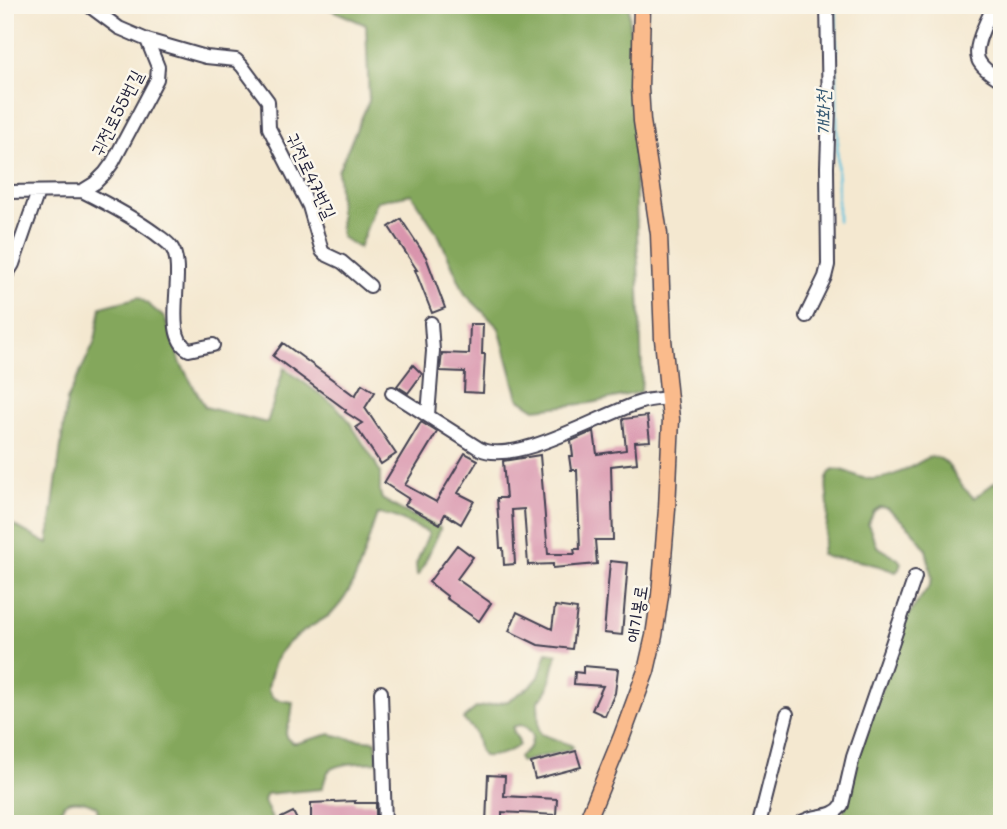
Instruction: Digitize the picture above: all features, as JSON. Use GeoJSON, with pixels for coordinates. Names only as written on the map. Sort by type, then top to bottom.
{"type":"FeatureCollection","features":[{"type":"Feature","properties":{"kind":"main road","name":"애기봉로"},"geometry":{"type":"LineString","coordinates":[[586,824],[646,671],[660,595],[667,509],[671,419],[663,339],[659,234],[642,121],[642,5]]}},
{"type":"Feature","properties":{"kind":"lane","name":"귀전로47번길"},"geometry":{"type":"LineString","coordinates":[[88,5],[118,28],[147,40],[199,55],[236,60],[268,101],[269,128],[309,206],[322,251],[342,262],[370,286]]}},
{"type":"Feature","properties":{"kind":"lane"},"geometry":{"type":"LineString","coordinates":[[806,316],[828,265],[827,5]]}},
{"type":"Feature","properties":{"kind":"lane"},"geometry":{"type":"LineString","coordinates":[[994,5],[976,53],[978,62],[1002,81]]}},
{"type":"Feature","properties":{"kind":"lane","name":"귀전로55번길"},"geometry":{"type":"LineString","coordinates":[[82,191],[95,183],[113,162],[157,79],[158,67],[147,40]]}},
{"type":"Feature","properties":{"kind":"lane"},"geometry":{"type":"LineString","coordinates":[[5,192],[82,191],[134,219],[170,245],[175,252],[178,339],[190,350],[214,345]]}},
{"type":"Feature","properties":{"kind":"lane"},"geometry":{"type":"LineString","coordinates":[[5,277],[13,264],[38,192]]}},
{"type":"Feature","properties":{"kind":"lane"},"geometry":{"type":"LineString","coordinates":[[428,415],[433,351],[431,323]]}},
{"type":"Feature","properties":{"kind":"lane"},"geometry":{"type":"LineString","coordinates":[[392,393],[480,449],[492,452],[513,451],[541,443],[642,402],[669,398]]}},
{"type":"Feature","properties":{"kind":"lane"},"geometry":{"type":"LineString","coordinates":[[799,824],[814,817],[830,815],[838,811],[842,804],[853,758],[915,578]]}},
{"type":"Feature","properties":{"kind":"lane"},"geometry":{"type":"LineString","coordinates":[[381,692],[385,824]]}},
{"type":"Feature","properties":{"kind":"lane"},"geometry":{"type":"LineString","coordinates":[[759,824],[787,714]]}},
{"type":"Feature","properties":{"kind":"green space"},"geometry":{"type":"Polygon","coordinates":[[[321,5],[544,5],[562,17],[574,5],[629,5],[641,392],[591,403],[535,409],[518,398],[499,328],[465,294],[439,236],[411,194],[377,201],[359,248],[341,237],[338,171],[369,101],[366,25],[321,5]]]}},
{"type":"Feature","properties":{"kind":"green space"},"geometry":{"type":"Polygon","coordinates":[[[139,297],[165,318],[181,364],[205,407],[267,423],[284,368],[336,406],[347,418],[380,473],[382,499],[440,528],[417,575],[416,564],[428,532],[392,516],[378,514],[355,578],[343,600],[331,614],[289,642],[278,656],[268,689],[275,698],[293,702],[286,737],[292,743],[330,734],[376,741],[378,762],[337,766],[327,774],[322,789],[266,794],[264,801],[274,824],[99,824],[97,807],[76,801],[64,804],[55,824],[5,824],[5,515],[12,524],[48,544],[67,400],[95,341],[101,307],[139,297]]]}},
{"type":"Feature","properties":{"kind":"green space"},"geometry":{"type":"Polygon","coordinates":[[[929,457],[945,462],[963,488],[974,498],[1002,477],[1002,824],[841,824],[851,773],[907,617],[932,578],[926,549],[911,529],[886,508],[880,507],[874,511],[868,524],[877,546],[901,563],[896,572],[821,554],[828,506],[827,479],[829,473],[838,470],[863,478],[880,478],[898,473],[929,457]]]}},
{"type":"Feature","properties":{"kind":"green space"},"geometry":{"type":"Polygon","coordinates":[[[547,652],[557,654],[548,689],[538,701],[539,729],[541,734],[571,745],[572,749],[521,762],[519,757],[530,747],[533,736],[527,728],[519,725],[513,727],[519,745],[502,754],[483,756],[475,733],[463,719],[476,708],[508,701],[532,685],[539,677],[547,652]]]}},
{"type":"Feature","properties":{"kind":"building"},"geometry":{"type":"Polygon","coordinates":[[[401,219],[426,257],[445,308],[432,313],[417,270],[389,227],[401,219]]]}},
{"type":"Feature","properties":{"kind":"building"},"geometry":{"type":"Polygon","coordinates":[[[470,324],[483,324],[483,393],[464,392],[465,372],[440,371],[442,353],[469,354],[470,324]]]}},
{"type":"Feature","properties":{"kind":"building"},"geometry":{"type":"Polygon","coordinates":[[[283,343],[355,396],[362,384],[375,392],[365,408],[396,454],[381,464],[356,427],[362,423],[273,356],[283,343]]]}},
{"type":"Feature","properties":{"kind":"building"},"geometry":{"type":"Polygon","coordinates":[[[413,365],[422,374],[408,393],[397,386],[413,365]]]}},
{"type":"Feature","properties":{"kind":"building"},"geometry":{"type":"Polygon","coordinates":[[[647,416],[650,441],[635,442],[637,463],[611,466],[613,540],[595,540],[597,564],[553,568],[553,564],[528,565],[524,509],[512,510],[515,564],[504,565],[503,548],[500,548],[497,498],[506,498],[503,461],[540,455],[548,554],[575,554],[574,549],[580,549],[577,470],[571,470],[571,441],[594,431],[597,454],[626,450],[623,419],[647,416]]]}},
{"type":"Feature","properties":{"kind":"building"},"geometry":{"type":"Polygon","coordinates":[[[421,422],[437,432],[405,485],[436,502],[465,453],[478,460],[458,493],[474,501],[461,524],[445,514],[440,524],[405,505],[409,499],[384,483],[421,422]]]}},
{"type":"Feature","properties":{"kind":"building"},"geometry":{"type":"Polygon","coordinates":[[[457,545],[473,557],[457,579],[491,603],[479,621],[446,598],[447,596],[429,582],[457,545]]]}},
{"type":"Feature","properties":{"kind":"building"},"geometry":{"type":"Polygon","coordinates":[[[610,561],[628,563],[622,635],[604,633],[610,561]]]}},
{"type":"Feature","properties":{"kind":"building"},"geometry":{"type":"Polygon","coordinates":[[[555,606],[577,609],[572,649],[538,645],[509,631],[517,612],[552,629],[555,606]]]}},
{"type":"Feature","properties":{"kind":"building"},"geometry":{"type":"Polygon","coordinates":[[[583,666],[618,669],[615,693],[605,716],[592,710],[603,686],[574,684],[575,672],[583,673],[583,666]]]}},
{"type":"Feature","properties":{"kind":"building"},"geometry":{"type":"Polygon","coordinates":[[[576,751],[581,767],[535,779],[531,763],[576,751]]]}},
{"type":"Feature","properties":{"kind":"building"},"geometry":{"type":"Polygon","coordinates":[[[488,775],[505,776],[504,796],[557,799],[556,815],[502,812],[502,824],[486,824],[488,775]]]}},
{"type":"Feature","properties":{"kind":"building"},"geometry":{"type":"Polygon","coordinates":[[[311,803],[376,803],[376,824],[363,824],[363,820],[311,823],[311,803]]]}},
{"type":"Feature","properties":{"kind":"building"},"geometry":{"type":"Polygon","coordinates":[[[293,812],[299,824],[269,824],[293,812]]]}},
{"type":"Feature","properties":{"kind":"waterway","name":"개화천"},"geometry":{"type":"LineString","coordinates":[[836,5],[838,221]]}}]}
